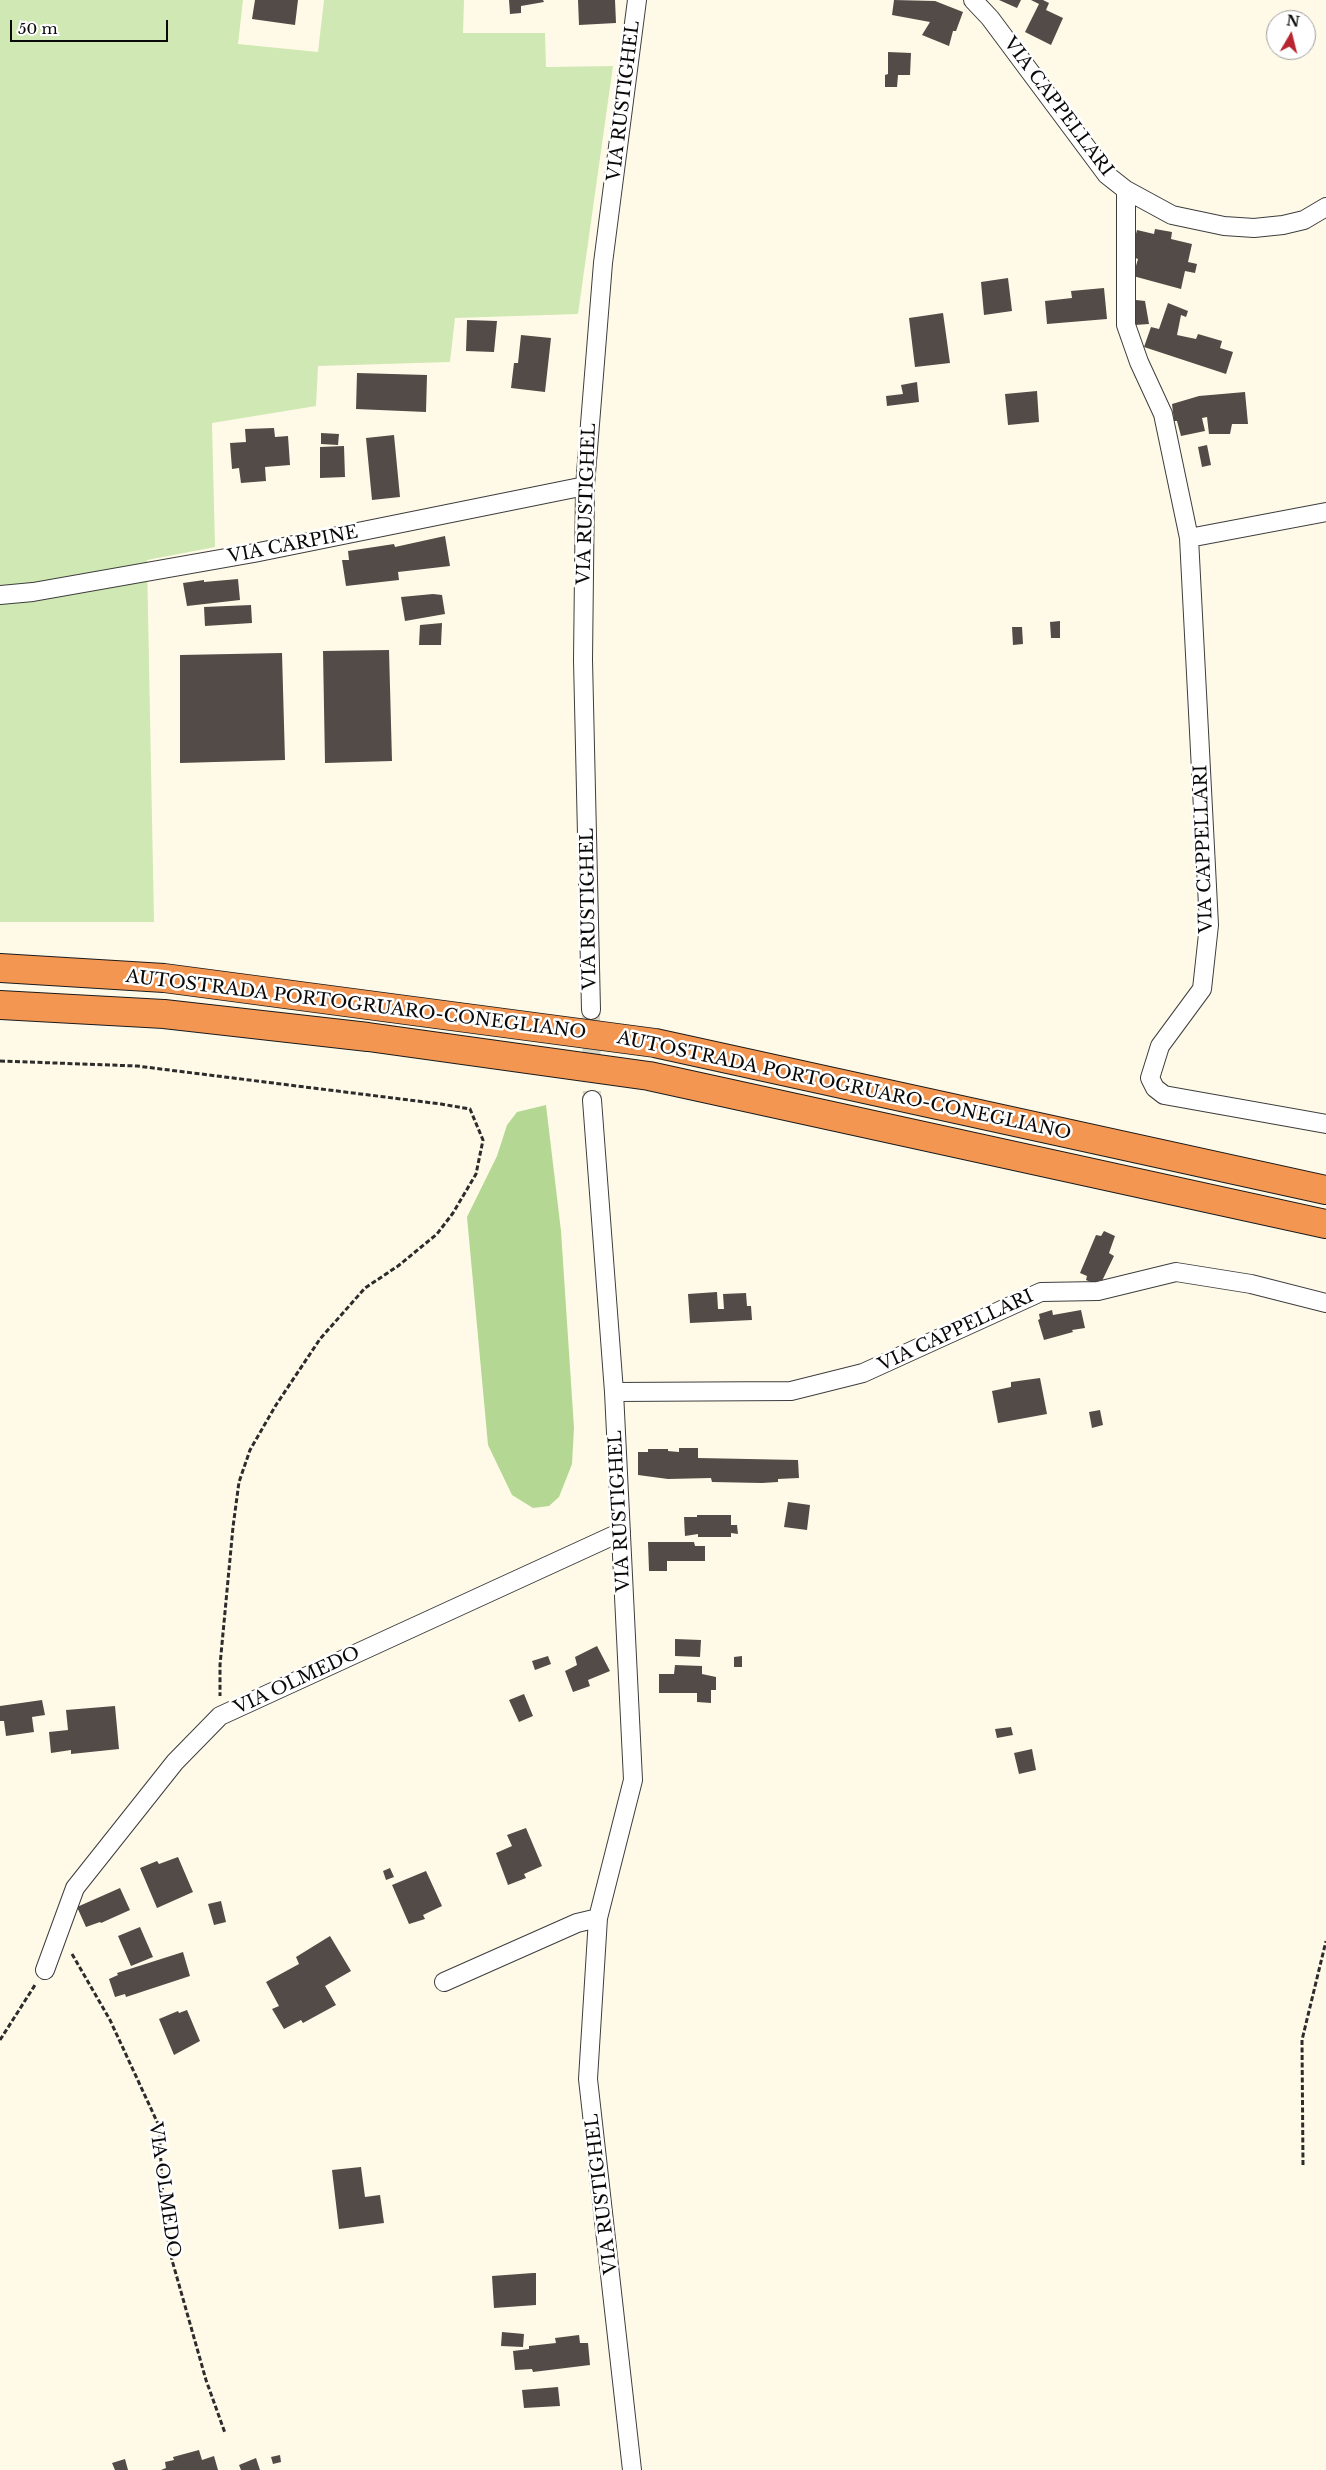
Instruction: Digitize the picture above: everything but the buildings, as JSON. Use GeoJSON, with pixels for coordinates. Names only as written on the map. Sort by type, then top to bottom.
{"type":"FeatureCollection","features":[{"type":"Feature","properties":{"kind":"highway","name":"AUTOSTRADA PORTOGRUARO-CONEGLIANO"},"geometry":{"type":"LineString","coordinates":[[0,968],[164,978],[655,1043],[1326,1190]]}},
{"type":"Feature","properties":{"kind":"highway","name":"AUTOSTRADA PORTOGRUARO-CONEGLIANO"},"geometry":{"type":"LineString","coordinates":[[0,1005],[164,1014],[368,1037],[649,1076],[1326,1224]]}},
{"type":"Feature","properties":{"kind":"street","name":"VIA RUSTIGHEL"},"geometry":{"type":"LineString","coordinates":[[591,1010],[583,660],[585,486],[603,263],[637,0]]}},
{"type":"Feature","properties":{"kind":"street","name":"VIA CAPPELLARI"},"geometry":{"type":"LineString","coordinates":[[974,0],[990,18],[1107,175],[1126,190],[1126,325],[1138,362],[1163,414],[1189,538],[1209,924],[1202,989],[1160,1046],[1150,1078],[1154,1088],[1164,1095],[1326,1124]]}},
{"type":"Feature","properties":{"kind":"street"},"geometry":{"type":"LineString","coordinates":[[1126,190],[1172,215],[1224,226],[1254,228],[1283,225],[1304,220],[1326,207]]}},
{"type":"Feature","properties":{"kind":"street","name":"VIA CARPINE"},"geometry":{"type":"LineString","coordinates":[[0,595],[33,592],[254,554],[585,486]]}},
{"type":"Feature","properties":{"kind":"street"},"geometry":{"type":"LineString","coordinates":[[1189,538],[1326,512]]}},
{"type":"Feature","properties":{"kind":"street","name":"VIA RUSTIGHEL"},"geometry":{"type":"LineString","coordinates":[[592,1100],[614,1392],[633,1780],[598,1918],[588,2079],[632,2470]]}},
{"type":"Feature","properties":{"kind":"street","name":"VIA CAPPELLARI"},"geometry":{"type":"LineString","coordinates":[[614,1392],[791,1391],[863,1373],[1041,1292],[1098,1291],[1176,1272],[1251,1284],[1326,1303]]}},
{"type":"Feature","properties":{"kind":"street","name":"VIA OLMEDO"},"geometry":{"type":"LineString","coordinates":[[45,1970],[75,1888],[175,1762],[199,1735],[220,1716],[621,1532]]}},
{"type":"Feature","properties":{"kind":"street"},"geometry":{"type":"LineString","coordinates":[[444,1982],[577,1923],[598,1918]]}},
{"type":"Feature","properties":{"kind":"path"},"geometry":{"type":"LineString","coordinates":[[0,1062],[138,1066],[441,1104],[470,1109],[483,1140],[476,1174],[453,1213],[437,1234],[398,1266],[364,1288],[320,1339],[250,1450],[239,1482],[233,1527],[220,1665],[220,1716]]}},
{"type":"Feature","properties":{"kind":"path","name":"VIA OLMEDO"},"geometry":{"type":"LineString","coordinates":[[59,1932],[110,2020],[159,2126],[164,2219],[172,2260],[206,2380],[225,2433]]}},
{"type":"Feature","properties":{"kind":"path"},"geometry":{"type":"LineString","coordinates":[[1303,2165],[1302,2040],[1326,1941]]}},
{"type":"Feature","properties":{"kind":"path"},"geometry":{"type":"LineString","coordinates":[[0,2040],[45,1970]]}},
{"type":"Feature","properties":{"kind":"green space"},"geometry":{"type":"Polygon","coordinates":[[[0,0],[243,0],[238,44],[318,52],[324,0],[464,0],[463,33],[545,33],[546,67],[613,66],[578,314],[455,318],[450,362],[318,366],[316,406],[212,423],[215,547],[147,560],[154,922],[0,922],[0,0]]]}},
{"type":"Feature","properties":{"kind":"green space"},"geometry":{"type":"Polygon","coordinates":[[[546,1105],[561,1231],[574,1428],[572,1464],[559,1497],[549,1506],[533,1508],[512,1495],[488,1445],[467,1217],[497,1156],[507,1125],[517,1112],[546,1105]]]}},
{"type":"Feature","properties":{"kind":"tunnel"},"geometry":{"type":"LineString","coordinates":[[591,1010],[592,1100]]}}]}
